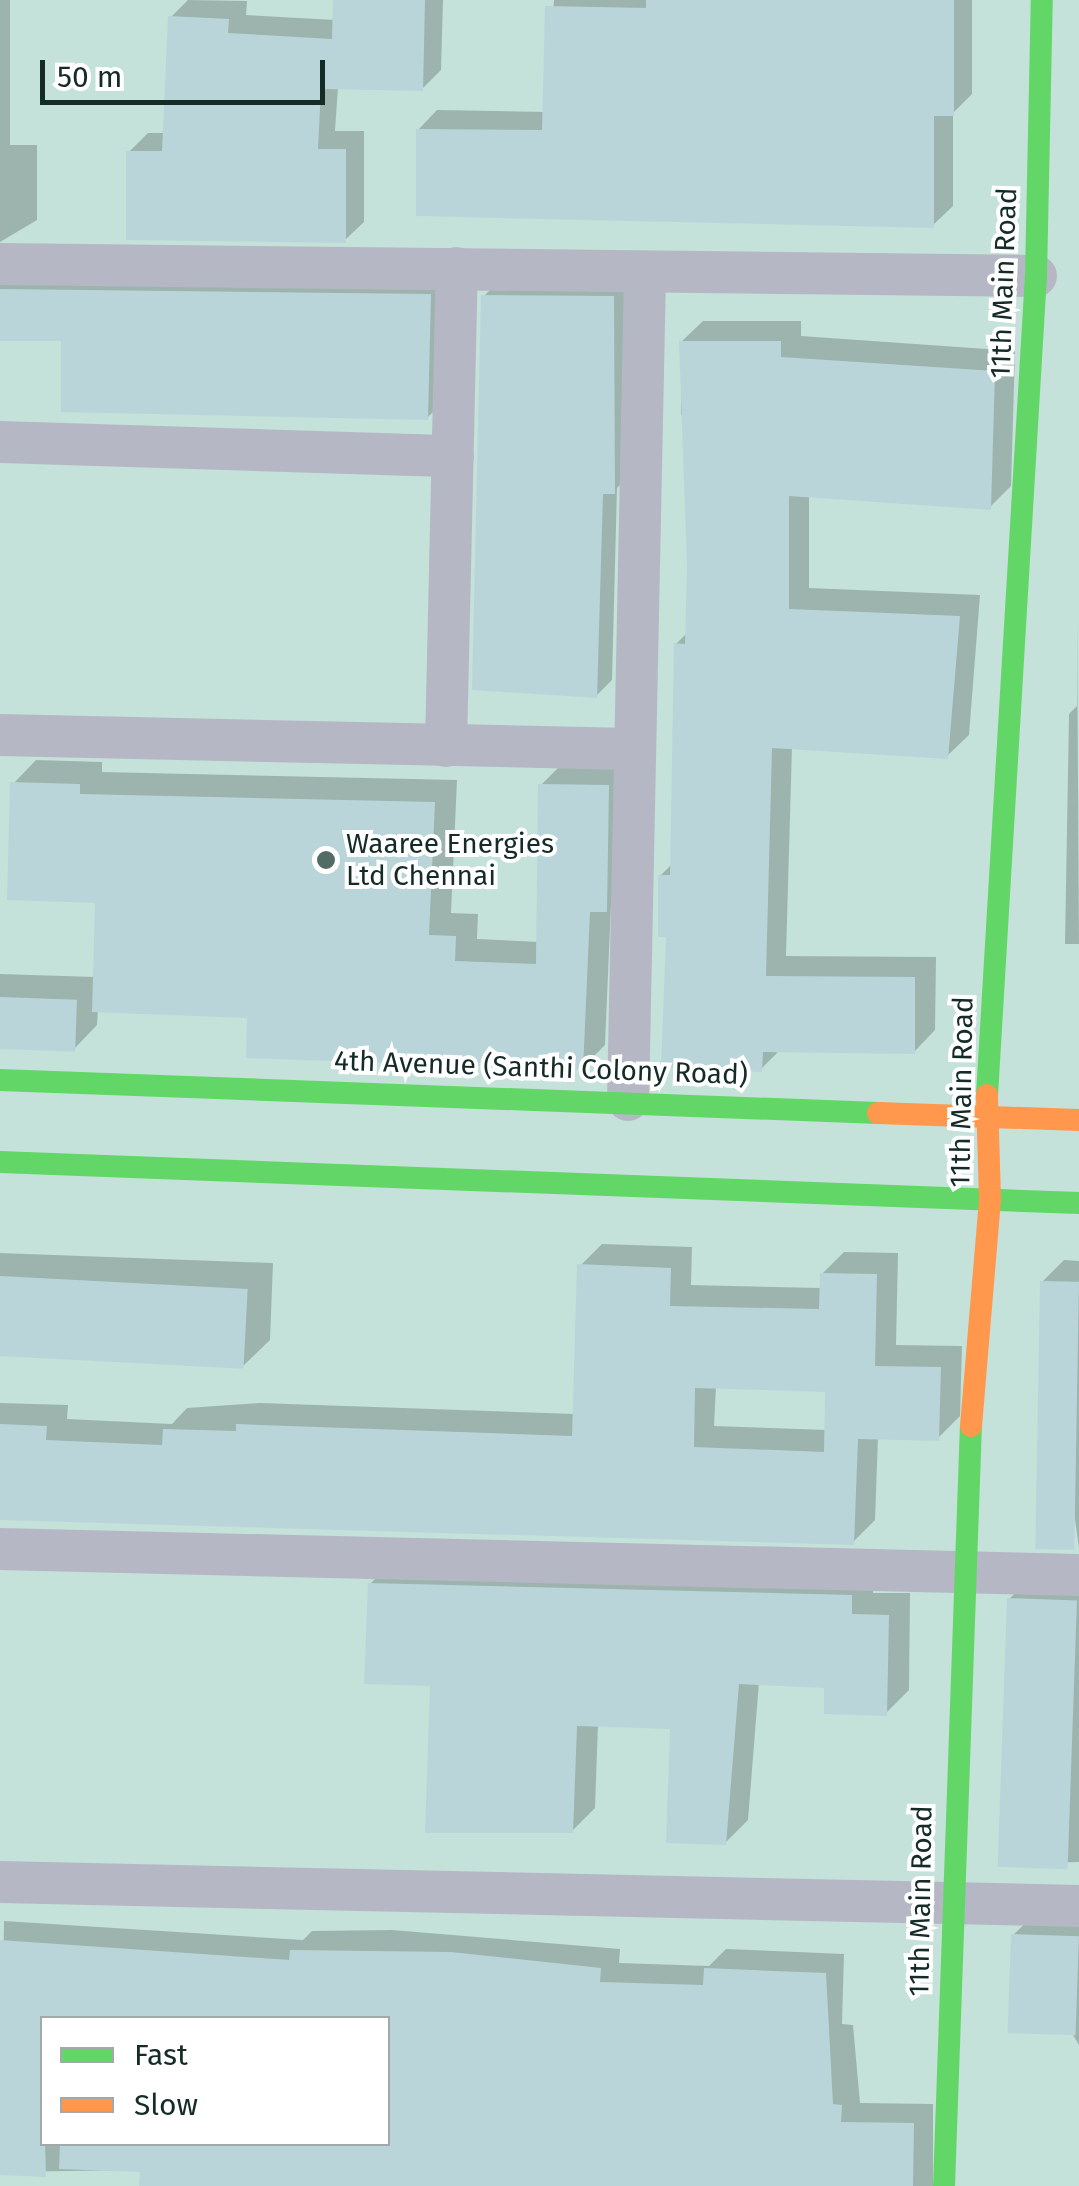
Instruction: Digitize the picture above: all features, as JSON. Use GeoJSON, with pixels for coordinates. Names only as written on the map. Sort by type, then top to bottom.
{"type":"FeatureCollection","features":[{"type":"Feature","properties":{"kind":"street","name":"11th Main Road"},"geometry":{"type":"LineString","coordinates":[[944,2186],[959,1576],[990,1199],[986,1117],[1036,276],[1042,0]]}},
{"type":"Feature","properties":{"kind":"street"},"geometry":{"type":"LineString","coordinates":[[0,264],[1036,276]]}},
{"type":"Feature","properties":{"kind":"street"},"geometry":{"type":"LineString","coordinates":[[446,746],[457,268]]}},
{"type":"Feature","properties":{"kind":"street"},"geometry":{"type":"LineString","coordinates":[[628,1100],[630,749],[645,272]]}},
{"type":"Feature","properties":{"kind":"street"},"geometry":{"type":"LineString","coordinates":[[0,442],[453,456]]}},
{"type":"Feature","properties":{"kind":"street"},"geometry":{"type":"LineString","coordinates":[[0,735],[630,749]]}},
{"type":"Feature","properties":{"kind":"street","name":"4th Avenue (Santhi Colony Road)"},"geometry":{"type":"LineString","coordinates":[[0,1080],[628,1100],[1079,1120]]}},
{"type":"Feature","properties":{"kind":"street"},"geometry":{"type":"LineString","coordinates":[[0,1162],[1079,1202]]}},
{"type":"Feature","properties":{"kind":"street"},"geometry":{"type":"LineString","coordinates":[[0,1550],[959,1576],[1079,1575]]}},
{"type":"Feature","properties":{"kind":"street"},"geometry":{"type":"LineString","coordinates":[[0,1882],[1079,1906]]}},
{"type":"Feature","properties":{"kind":"building"},"geometry":{"type":"Polygon","coordinates":[[[333,0],[425,0],[423,91],[321,89],[318,149],[346,149],[346,243],[126,240],[126,151],[162,151],[168,16],[229,19],[228,33],[332,39],[333,0]]]}},
{"type":"Feature","properties":{"kind":"building"},"geometry":{"type":"Polygon","coordinates":[[[646,0],[954,0],[954,116],[934,116],[934,228],[416,216],[416,129],[542,130],[545,6],[646,8],[646,0]]]}},
{"type":"Feature","properties":{"kind":"building"},"geometry":{"type":"Polygon","coordinates":[[[0,289],[431,294],[428,420],[61,412],[61,341],[0,341],[0,289]]]}},
{"type":"Feature","properties":{"kind":"building"},"geometry":{"type":"Polygon","coordinates":[[[481,295],[614,296],[615,494],[603,494],[597,698],[472,690],[481,295]]]}},
{"type":"Feature","properties":{"kind":"building"},"geometry":{"type":"Polygon","coordinates":[[[679,341],[781,341],[781,357],[995,371],[991,510],[789,496],[789,609],[960,616],[948,759],[772,748],[766,976],[915,977],[915,1054],[763,1052],[762,1072],[661,1067],[666,937],[658,937],[658,875],[670,875],[674,643],[685,644],[687,566],[679,341]]]}},
{"type":"Feature","properties":{"kind":"building"},"geometry":{"type":"Polygon","coordinates":[[[10,782],[80,784],[80,794],[435,802],[429,935],[456,936],[455,961],[536,964],[538,784],[609,785],[607,912],[590,912],[583,1070],[246,1058],[247,1018],[92,1012],[95,903],[7,900],[10,782]]]}},
{"type":"Feature","properties":{"kind":"building"},"geometry":{"type":"Polygon","coordinates":[[[0,997],[77,1000],[75,1052],[0,1049],[0,997]]]}},
{"type":"Feature","properties":{"kind":"building"},"geometry":{"type":"Polygon","coordinates":[[[577,1264],[671,1268],[670,1306],[819,1309],[820,1273],[877,1274],[875,1366],[941,1367],[939,1441],[858,1439],[854,1545],[0,1520],[0,1424],[47,1426],[46,1440],[162,1445],[163,1429],[236,1431],[236,1424],[572,1436],[577,1264]],[[695,1388],[694,1447],[824,1452],[825,1392],[695,1388]]]}},
{"type":"Feature","properties":{"kind":"building"},"geometry":{"type":"Polygon","coordinates":[[[0,1276],[248,1289],[243,1369],[0,1356],[0,1276]]]}},
{"type":"Feature","properties":{"kind":"building"},"geometry":{"type":"Polygon","coordinates":[[[1040,1281],[1079,1282],[1074,1550],[1035,1549],[1040,1281]]]}},
{"type":"Feature","properties":{"kind":"building"},"geometry":{"type":"Polygon","coordinates":[[[368,1583],[852,1595],[852,1614],[889,1615],[887,1716],[824,1714],[824,1688],[739,1684],[726,1845],[666,1843],[670,1729],[577,1726],[573,1833],[425,1833],[430,1686],[364,1684],[368,1583]]]}},
{"type":"Feature","properties":{"kind":"building"},"geometry":{"type":"Polygon","coordinates":[[[1007,1598],[1077,1600],[1068,1869],[998,1867],[1007,1598]]]}},
{"type":"Feature","properties":{"kind":"building"},"geometry":{"type":"Polygon","coordinates":[[[1011,1934],[1079,1936],[1076,2035],[1008,2033],[1011,1934]]]}},
{"type":"Feature","properties":{"kind":"building"},"geometry":{"type":"Polygon","coordinates":[[[0,1940],[289,1960],[290,1950],[451,1952],[601,1968],[600,1982],[703,1985],[704,1968],[826,1973],[833,2104],[842,2105],[841,2122],[914,2123],[913,2186],[139,2186],[140,2172],[59,2169],[60,2146],[390,2146],[390,2016],[40,2016],[40,2146],[45,2146],[46,2177],[0,2175],[0,1940]]]}},
{"type":"Feature","properties":{"kind":"traffic: fast"},"geometry":{"type":"LineString","coordinates":[[987,1095],[1036,276],[1042,0]]}},
{"type":"Feature","properties":{"kind":"traffic: fast"},"geometry":{"type":"LineString","coordinates":[[0,1080],[878,1113]]}},
{"type":"Feature","properties":{"kind":"traffic: fast"},"geometry":{"type":"LineString","coordinates":[[0,1162],[1079,1203]]}},
{"type":"Feature","properties":{"kind":"traffic: fast"},"geometry":{"type":"LineString","coordinates":[[944,2186],[971,1426]]}},
{"type":"Feature","properties":{"kind":"traffic: slow"},"geometry":{"type":"LineString","coordinates":[[971,1426],[990,1199],[987,1095]]}},
{"type":"Feature","properties":{"kind":"traffic: slow"},"geometry":{"type":"LineString","coordinates":[[878,1113],[1079,1120]]}},
{"type":"Feature","properties":{"kind":"place","name":"Waaree Energies Ltd Chennai"},"geometry":{"type":"Point","coordinates":[326,860]}}]}
